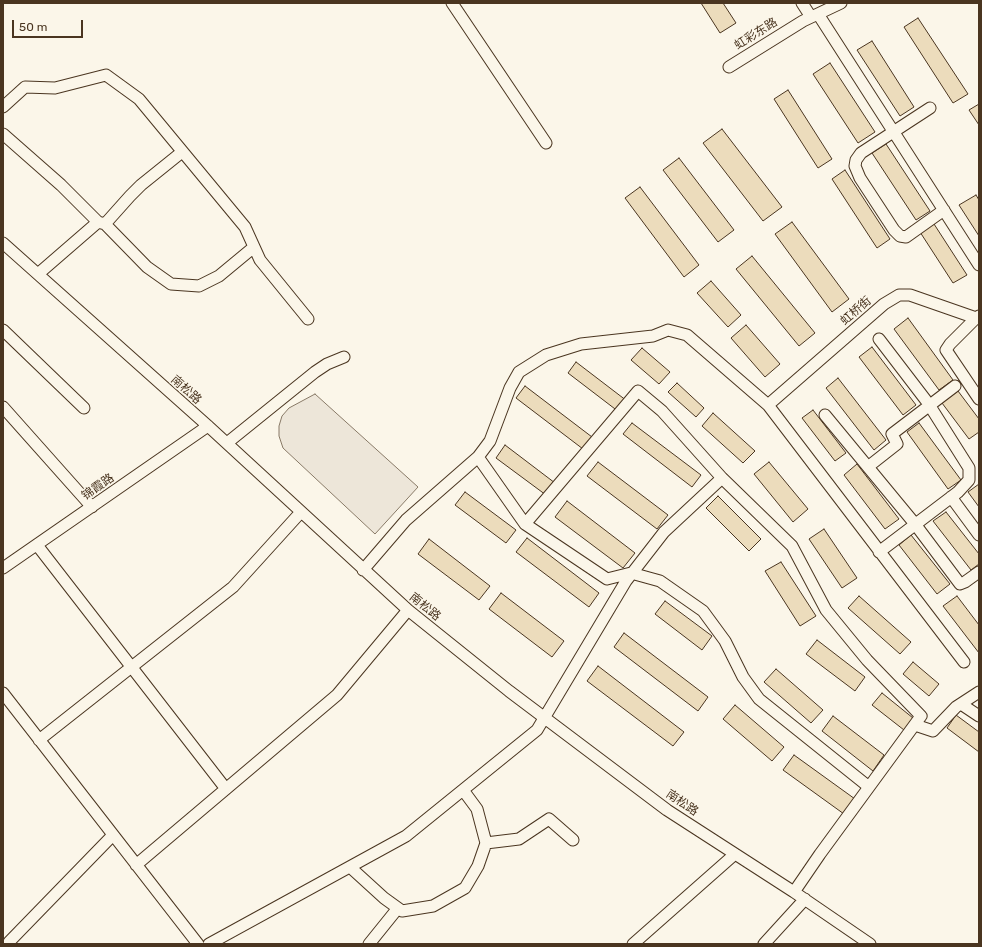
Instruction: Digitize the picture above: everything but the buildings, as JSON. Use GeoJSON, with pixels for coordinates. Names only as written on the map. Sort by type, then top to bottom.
{"type":"FeatureCollection","features":[{"type":"Feature","properties":{"kind":"street"},"geometry":{"type":"LineString","coordinates":[[452,3],[546,143]]}},
{"type":"Feature","properties":{"kind":"street"},"geometry":{"type":"LineString","coordinates":[[802,3],[814,16],[894,132],[979,265]]}},
{"type":"Feature","properties":{"kind":"street","name":"虹彩东路"},"geometry":{"type":"LineString","coordinates":[[729,67],[814,16],[841,3]]}},
{"type":"Feature","properties":{"kind":"street"},"geometry":{"type":"LineString","coordinates":[[3,107],[25,87],[55,88],[106,75],[139,100],[245,227],[260,260],[308,319]]}},
{"type":"Feature","properties":{"kind":"street"},"geometry":{"type":"LineString","coordinates":[[930,108],[862,153],[856,160],[855,166],[860,178],[894,230],[900,236],[906,237],[944,210]]}},
{"type":"Feature","properties":{"kind":"street"},"geometry":{"type":"LineString","coordinates":[[3,134],[61,185],[147,267],[171,284],[199,286],[220,276],[254,247]]}},
{"type":"Feature","properties":{"kind":"street"},"geometry":{"type":"LineString","coordinates":[[38,274],[101,223],[141,185],[182,152]]}},
{"type":"Feature","properties":{"kind":"street","name":"南松路"},"geometry":{"type":"LineString","coordinates":[[3,243],[208,426],[408,610],[509,691],[546,717],[667,810],[805,899],[870,944]]}},
{"type":"Feature","properties":{"kind":"street","name":"虹桥街"},"geometry":{"type":"LineString","coordinates":[[768,405],[884,304],[899,295],[910,295],[978,317]]}},
{"type":"Feature","properties":{"kind":"street"},"geometry":{"type":"LineString","coordinates":[[978,317],[950,344],[946,350],[979,399]]}},
{"type":"Feature","properties":{"kind":"street"},"geometry":{"type":"LineString","coordinates":[[3,330],[84,408]]}},
{"type":"Feature","properties":{"kind":"street"},"geometry":{"type":"LineString","coordinates":[[364,570],[406,520],[478,457],[490,441],[510,388],[519,372],[546,355],[580,344],[653,336],[668,330],[687,335],[768,405],[964,662]]}},
{"type":"Feature","properties":{"kind":"street"},"geometry":{"type":"LineString","coordinates":[[879,339],[930,406],[969,468],[969,480],[958,492],[879,552]]}},
{"type":"Feature","properties":{"kind":"street"},"geometry":{"type":"LineString","coordinates":[[227,444],[315,372],[327,364],[344,357]]}},
{"type":"Feature","properties":{"kind":"street"},"geometry":{"type":"LineString","coordinates":[[869,466],[897,444],[892,434],[955,386]]}},
{"type":"Feature","properties":{"kind":"street"},"geometry":{"type":"LineString","coordinates":[[525,524],[638,391],[662,411],[722,478],[792,546],[826,610],[866,660],[921,716],[794,892]]}},
{"type":"Feature","properties":{"kind":"street"},"geometry":{"type":"LineString","coordinates":[[5,413],[92,507]]}},
{"type":"Feature","properties":{"kind":"street"},"geometry":{"type":"LineString","coordinates":[[825,415],[869,466],[960,584],[979,572]]}},
{"type":"Feature","properties":{"kind":"street","name":"锦霞路"},"geometry":{"type":"LineString","coordinates":[[3,568],[208,426]]}},
{"type":"Feature","properties":{"kind":"street"},"geometry":{"type":"LineString","coordinates":[[478,457],[525,524],[607,579],[631,574],[660,581],[703,611],[725,641],[743,677],[759,699],[869,787]]}},
{"type":"Feature","properties":{"kind":"street"},"geometry":{"type":"LineString","coordinates":[[209,944],[406,836],[537,730],[631,574],[664,532],[722,478]]}},
{"type":"Feature","properties":{"kind":"street"},"geometry":{"type":"LineString","coordinates":[[951,497],[979,535]]}},
{"type":"Feature","properties":{"kind":"street"},"geometry":{"type":"LineString","coordinates":[[39,740],[233,587],[301,512]]}},
{"type":"Feature","properties":{"kind":"street"},"geometry":{"type":"LineString","coordinates":[[37,545],[226,789]]}},
{"type":"Feature","properties":{"kind":"street"},"geometry":{"type":"LineString","coordinates":[[136,865],[337,696],[408,610]]}},
{"type":"Feature","properties":{"kind":"street"},"geometry":{"type":"LineString","coordinates":[[915,725],[933,731],[956,707],[979,692]]}},
{"type":"Feature","properties":{"kind":"street"},"geometry":{"type":"LineString","coordinates":[[3,693],[198,944]]}},
{"type":"Feature","properties":{"kind":"street"},"geometry":{"type":"LineString","coordinates":[[961,704],[979,716]]}},
{"type":"Feature","properties":{"kind":"street"},"geometry":{"type":"LineString","coordinates":[[350,867],[384,898],[402,911],[433,906],[465,888],[478,866],[486,843],[476,809],[463,790]]}},
{"type":"Feature","properties":{"kind":"street"},"geometry":{"type":"LineString","coordinates":[[486,843],[519,839],[550,819],[573,840]]}},
{"type":"Feature","properties":{"kind":"street"},"geometry":{"type":"LineString","coordinates":[[8,941],[113,835]]}},
{"type":"Feature","properties":{"kind":"street"},"geometry":{"type":"LineString","coordinates":[[633,944],[735,854]]}},
{"type":"Feature","properties":{"kind":"street"},"geometry":{"type":"LineString","coordinates":[[764,944],[805,899]]}},
{"type":"Feature","properties":{"kind":"street"},"geometry":{"type":"LineString","coordinates":[[369,944],[398,908]]}},
{"type":"Feature","properties":{"kind":"shaded area"},"geometry":{"type":"Polygon","coordinates":[[[315,394],[418,487],[375,534],[283,448],[279,436],[279,426],[282,416],[289,408],[315,394]]]}}]}
